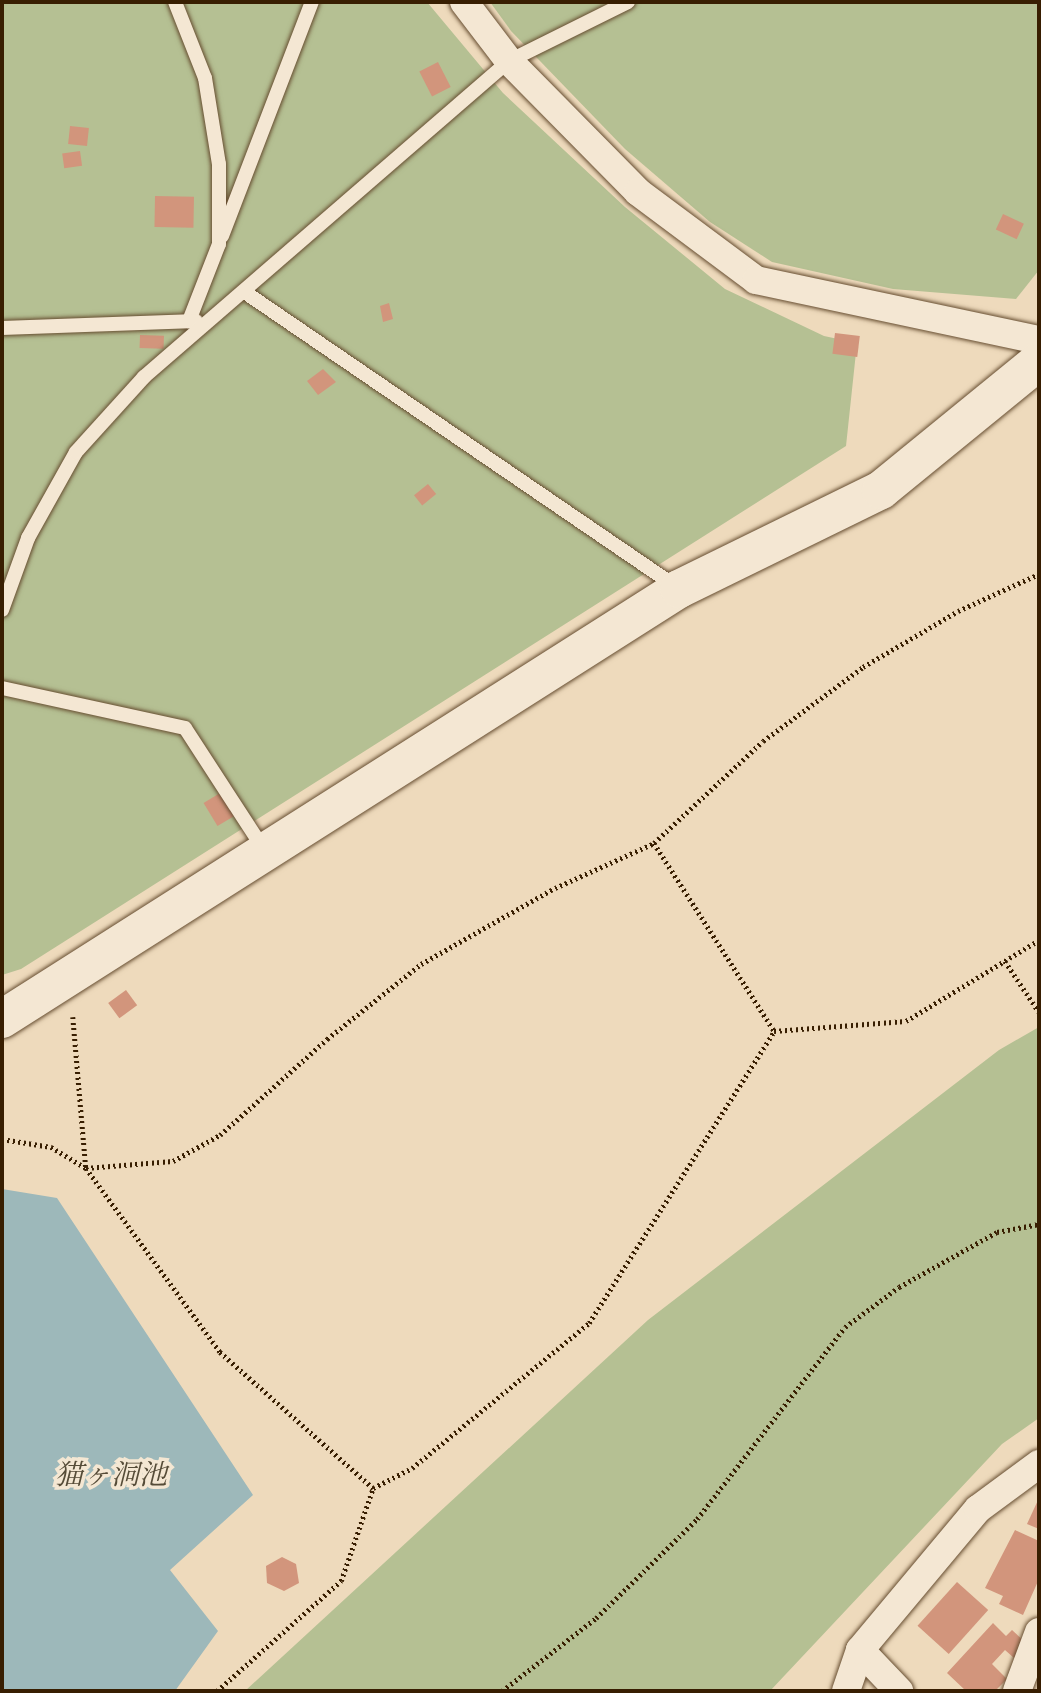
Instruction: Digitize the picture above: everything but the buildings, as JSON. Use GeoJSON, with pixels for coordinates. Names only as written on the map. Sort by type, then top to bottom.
{"type":"FeatureCollection","features":[{"type":"Feature","properties":{"kind":"street"},"geometry":{"type":"LineString","coordinates":[[464,2],[509,61],[638,192],[756,281],[1039,340]]}},
{"type":"Feature","properties":{"kind":"street"},"geometry":{"type":"LineString","coordinates":[[2,1019],[679,589],[881,490],[1039,361]]}},
{"type":"Feature","properties":{"kind":"street"},"geometry":{"type":"LineString","coordinates":[[846,1691],[860,1650],[978,1509],[1039,1464]]}},
{"type":"Feature","properties":{"kind":"street"},"geometry":{"type":"LineString","coordinates":[[1017,1691],[1039,1632]]}},
{"type":"Feature","properties":{"kind":"street"},"geometry":{"type":"LineString","coordinates":[[860,1650],[899,1691]]}},
{"type":"Feature","properties":{"kind":"lane"},"geometry":{"type":"LineString","coordinates":[[175,2],[205,78],[219,164],[219,244]]}},
{"type":"Feature","properties":{"kind":"lane"},"geometry":{"type":"LineString","coordinates":[[189,321],[312,2]]}},
{"type":"Feature","properties":{"kind":"lane"},"geometry":{"type":"LineString","coordinates":[[2,610],[28,538],[76,452],[144,377],[246,293],[509,61],[628,2]]}},
{"type":"Feature","properties":{"kind":"lane"},"geometry":{"type":"LineString","coordinates":[[246,293],[679,589]]}},
{"type":"Feature","properties":{"kind":"lane"},"geometry":{"type":"LineString","coordinates":[[2,327],[212,320]]}},
{"type":"Feature","properties":{"kind":"lane"},"geometry":{"type":"LineString","coordinates":[[2,688],[185,728],[266,853]]}},
{"type":"Feature","properties":{"kind":"path"},"geometry":{"type":"LineString","coordinates":[[86,1168],[173,1161],[220,1135],[327,1039],[421,964],[555,888],[654,843],[763,741],[863,667],[958,611],[1039,575]]}},
{"type":"Feature","properties":{"kind":"path"},"geometry":{"type":"LineString","coordinates":[[654,843],[774,1031]]}},
{"type":"Feature","properties":{"kind":"path"},"geometry":{"type":"LineString","coordinates":[[774,1031],[906,1021],[1039,940]]}},
{"type":"Feature","properties":{"kind":"path"},"geometry":{"type":"LineString","coordinates":[[1005,961],[1039,1012]]}},
{"type":"Feature","properties":{"kind":"path"},"geometry":{"type":"LineString","coordinates":[[69,978],[86,1168]]}},
{"type":"Feature","properties":{"kind":"path"},"geometry":{"type":"LineString","coordinates":[[218,1691],[341,1581],[373,1488],[412,1468],[589,1322],[774,1031]]}},
{"type":"Feature","properties":{"kind":"path"},"geometry":{"type":"LineString","coordinates":[[2,1139],[51,1147],[86,1168],[220,1352],[373,1488]]}},
{"type":"Feature","properties":{"kind":"path"},"geometry":{"type":"LineString","coordinates":[[502,1691],[596,1618],[697,1519],[845,1327],[899,1287],[997,1233],[1039,1224]]}},
{"type":"Feature","properties":{"kind":"green space"},"geometry":{"type":"Polygon","coordinates":[[[2,2],[427,2],[503,93],[625,207],[725,289],[824,336],[857,343],[846,446],[21,969],[2,975],[2,2]]]}},
{"type":"Feature","properties":{"kind":"green space"},"geometry":{"type":"Polygon","coordinates":[[[490,2],[1039,2],[1039,270],[1016,299],[893,289],[772,262],[710,222],[625,149],[511,31],[490,2]]]}},
{"type":"Feature","properties":{"kind":"green space"},"geometry":{"type":"Polygon","coordinates":[[[1039,1027],[1039,1418],[1002,1444],[770,1691],[245,1691],[648,1320],[999,1050],[1039,1027]]]}},
{"type":"Feature","properties":{"kind":"water","name":"猫ヶ洞池"},"geometry":{"type":"Polygon","coordinates":[[[2,1189],[57,1198],[253,1495],[170,1570],[218,1631],[175,1691],[2,1691],[2,1189]]]}}]}
